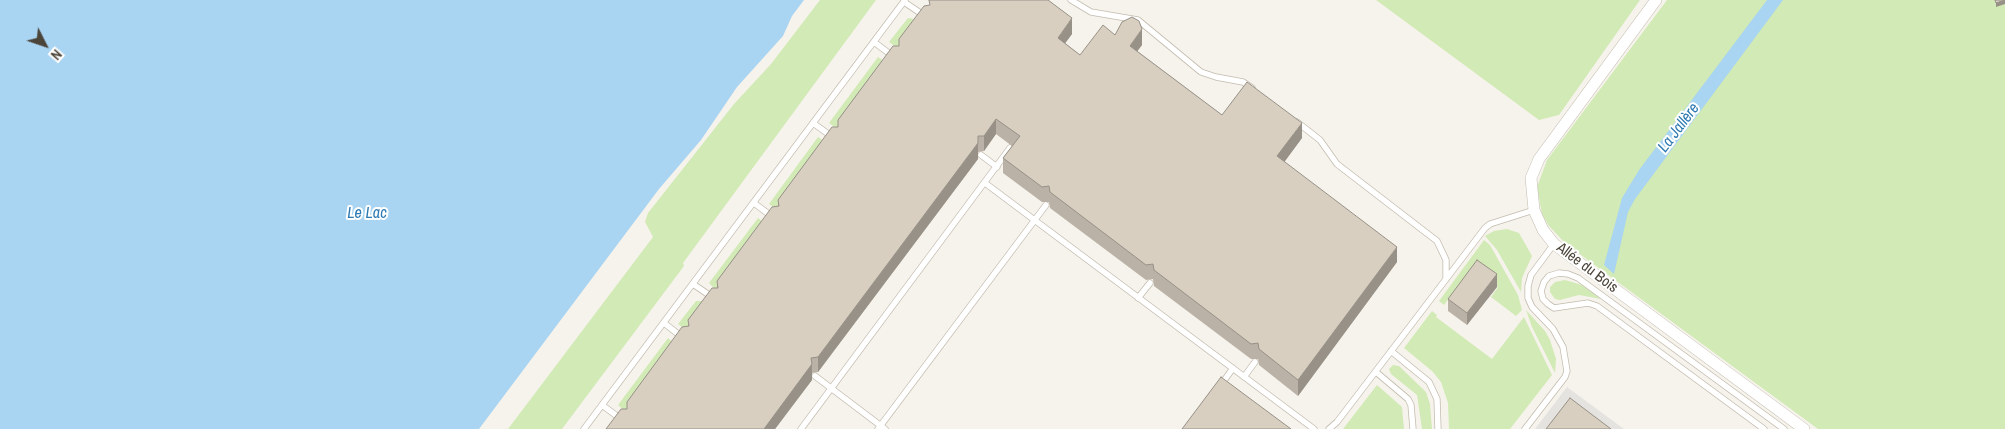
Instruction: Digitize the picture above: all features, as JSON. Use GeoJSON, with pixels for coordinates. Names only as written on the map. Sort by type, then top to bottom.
{"type":"FeatureCollection","features":[{"type":"Feature","properties":{"kind":"street","name":"Allée du Bois"},"geometry":{"type":"LineString","coordinates":[[1656,0],[1539,159],[1531,178],[1534,210],[1543,230],[1554,244],[1804,429]]}},
{"type":"Feature","properties":{"kind":"lane"},"geometry":{"type":"LineString","coordinates":[[1072,0],[1091,12],[1138,20],[1201,72],[1207,75],[1243,82],[1256,91]]}},
{"type":"Feature","properties":{"kind":"lane"},"geometry":{"type":"LineString","coordinates":[[584,429],[905,1],[926,17]]}},
{"type":"Feature","properties":{"kind":"lane"},"geometry":{"type":"LineString","coordinates":[[874,42],[896,58]]}},
{"type":"Feature","properties":{"kind":"lane"},"geometry":{"type":"LineString","coordinates":[[1290,116],[1320,140],[1337,164],[1437,241],[1446,260],[1446,279]]}},
{"type":"Feature","properties":{"kind":"lane"},"geometry":{"type":"LineString","coordinates":[[813,123],[835,139]]}},
{"type":"Feature","properties":{"kind":"lane"},"geometry":{"type":"LineString","coordinates":[[801,429],[1010,148]]}},
{"type":"Feature","properties":{"kind":"lane"},"geometry":{"type":"LineString","coordinates":[[981,155],[997,167]]}},
{"type":"Feature","properties":{"kind":"lane"},"geometry":{"type":"LineString","coordinates":[[985,183],[1314,429]]}},
{"type":"Feature","properties":{"kind":"lane"},"geometry":{"type":"LineString","coordinates":[[754,203],[775,219]]}},
{"type":"Feature","properties":{"kind":"lane"},"geometry":{"type":"LineString","coordinates":[[815,376],[882,428],[1046,205]]}},
{"type":"Feature","properties":{"kind":"lane"},"geometry":{"type":"LineString","coordinates":[[1329,429],[1337,422],[1376,372],[1485,228],[1490,224],[1534,210]]}},
{"type":"Feature","properties":{"kind":"lane"},"geometry":{"type":"LineString","coordinates":[[1526,429],[1565,377],[1567,371],[1563,347],[1553,329],[1532,307],[1528,298],[1528,286],[1532,275],[1554,244]]}},
{"type":"Feature","properties":{"kind":"lane"},"geometry":{"type":"LineString","coordinates":[[1764,429],[1596,306],[1588,303],[1554,308],[1548,304],[1543,299],[1541,291],[1544,282],[1549,276],[1559,273],[1578,278],[1784,429]]}},
{"type":"Feature","properties":{"kind":"lane"},"geometry":{"type":"LineString","coordinates":[[1138,298],[1150,283]]}},
{"type":"Feature","properties":{"kind":"lane"},"geometry":{"type":"LineString","coordinates":[[693,284],[715,300]]}},
{"type":"Feature","properties":{"kind":"lane"},"geometry":{"type":"LineString","coordinates":[[664,323],[685,340]]}},
{"type":"Feature","properties":{"kind":"lane"},"geometry":{"type":"LineString","coordinates":[[1392,350],[1429,382],[1437,399],[1438,429]]}},
{"type":"Feature","properties":{"kind":"lane"},"geometry":{"type":"LineString","coordinates":[[1244,376],[1255,362]]}},
{"type":"Feature","properties":{"kind":"lane"},"geometry":{"type":"LineString","coordinates":[[1216,391],[1233,368]]}},
{"type":"Feature","properties":{"kind":"lane"},"geometry":{"type":"LineString","coordinates":[[1376,372],[1408,399],[1411,405],[1413,429]]}},
{"type":"Feature","properties":{"kind":"lane"},"geometry":{"type":"LineString","coordinates":[[602,405],[624,421]]}},
{"type":"Feature","properties":{"kind":"green space"},"geometry":{"type":"Polygon","coordinates":[[[820,0],[876,0],[683,263],[684,266],[562,429],[508,429],[653,237],[645,222],[648,213],[734,104],[771,64],[820,0]]]}},
{"type":"Feature","properties":{"kind":"green space"},"geometry":{"type":"Polygon","coordinates":[[[1376,0],[1640,0],[1559,115],[1539,120],[1376,0]]]}},
{"type":"Feature","properties":{"kind":"green space"},"geometry":{"type":"Polygon","coordinates":[[[1667,0],[2005,0],[2005,429],[1818,429],[1566,244],[1549,226],[1542,214],[1537,187],[1547,160],[1667,0]]]}},
{"type":"Feature","properties":{"kind":"green space"},"geometry":{"type":"Polygon","coordinates":[[[908,18],[914,19],[919,24],[900,50],[889,42],[908,18]]]}},
{"type":"Feature","properties":{"kind":"green space"},"geometry":{"type":"Polygon","coordinates":[[[878,57],[888,64],[839,130],[829,123],[878,57]]]}},
{"type":"Feature","properties":{"kind":"green space"},"geometry":{"type":"Polygon","coordinates":[[[818,137],[828,144],[778,211],[769,204],[818,137]]]}},
{"type":"Feature","properties":{"kind":"green space"},"geometry":{"type":"Polygon","coordinates":[[[758,218],[768,226],[718,292],[709,283],[758,218]]]}},
{"type":"Feature","properties":{"kind":"green space"},"geometry":{"type":"Polygon","coordinates":[[[1507,229],[1519,233],[1532,256],[1522,278],[1521,292],[1497,250],[1485,236],[1494,231],[1507,229]]]}},
{"type":"Feature","properties":{"kind":"green space"},"geometry":{"type":"Polygon","coordinates":[[[1484,240],[1490,245],[1518,295],[1522,310],[1516,316],[1491,297],[1498,287],[1472,268],[1444,305],[1439,301],[1484,240]]]}},
{"type":"Feature","properties":{"kind":"green space"},"geometry":{"type":"Polygon","coordinates":[[[1565,280],[1582,285],[1601,299],[1579,295],[1560,300],[1555,299],[1550,292],[1550,287],[1555,282],[1565,280]]]}},
{"type":"Feature","properties":{"kind":"green space"},"geometry":{"type":"Polygon","coordinates":[[[696,301],[703,301],[688,332],[678,324],[696,301]]]}},
{"type":"Feature","properties":{"kind":"green space"},"geometry":{"type":"Polygon","coordinates":[[[1526,310],[1545,331],[1550,340],[1556,359],[1555,373],[1532,327],[1526,310]]]}},
{"type":"Feature","properties":{"kind":"green space"},"geometry":{"type":"Polygon","coordinates":[[[1432,311],[1437,315],[1436,317],[1492,359],[1524,317],[1552,375],[1510,429],[1449,429],[1448,403],[1441,382],[1432,371],[1404,348],[1432,311]]]}},
{"type":"Feature","properties":{"kind":"green space"},"geometry":{"type":"Polygon","coordinates":[[[668,338],[677,346],[627,413],[618,405],[668,338]]]}},
{"type":"Feature","properties":{"kind":"green space"},"geometry":{"type":"Polygon","coordinates":[[[1393,365],[1399,366],[1426,392],[1430,404],[1432,429],[1422,429],[1417,395],[1391,374],[1389,369],[1393,365]]]}},
{"type":"Feature","properties":{"kind":"green space"},"geometry":{"type":"Polygon","coordinates":[[[1377,385],[1402,407],[1404,429],[1343,429],[1377,385]]]}},
{"type":"Feature","properties":{"kind":"shaded area"},"geometry":{"type":"Polygon","coordinates":[[[1567,387],[1624,429],[1535,429],[1567,387]]]}},
{"type":"Feature","properties":{"kind":"water","name":"Le Lac"},"geometry":{"type":"Polygon","coordinates":[[[0,0],[804,0],[792,16],[783,36],[737,87],[701,140],[659,189],[479,429],[0,429],[0,0]]]}},
{"type":"Feature","properties":{"kind":"water","name":"La Jallère"},"geometry":{"type":"Polygon","coordinates":[[[1767,0],[1783,0],[1635,199],[1628,212],[1614,274],[1604,265],[1622,198],[1639,170],[1767,0]]]}},
{"type":"Feature","properties":{"kind":"building"},"geometry":{"type":"Polygon","coordinates":[[[929,0],[1048,0],[1072,18],[1058,38],[1080,55],[1103,25],[1115,35],[1122,22],[1132,17],[1139,21],[1142,29],[1130,46],[1222,115],[1247,82],[1302,123],[1277,156],[1397,247],[1298,380],[1259,349],[1258,343],[1251,344],[1154,270],[1153,264],[1146,265],[1050,192],[1049,186],[1042,187],[1003,158],[1020,136],[996,119],[984,136],[978,136],[978,143],[818,357],[811,358],[812,364],[764,429],[606,429],[621,409],[627,409],[627,402],[682,327],[689,326],[688,320],[712,288],[718,288],[717,281],[772,207],[779,206],[778,200],[832,127],[838,127],[838,120],[893,46],[899,46],[899,39],[924,6],[930,5],[929,0]]]}},
{"type":"Feature","properties":{"kind":"building"},"geometry":{"type":"Polygon","coordinates":[[[1477,260],[1497,274],[1467,313],[1448,299],[1477,260]]]}},
{"type":"Feature","properties":{"kind":"building"},"geometry":{"type":"Polygon","coordinates":[[[1221,377],[1291,429],[1182,429],[1221,377]]]}},
{"type":"Feature","properties":{"kind":"building"},"geometry":{"type":"Polygon","coordinates":[[[1570,398],[1611,429],[1546,429],[1570,398]]]}}]}
